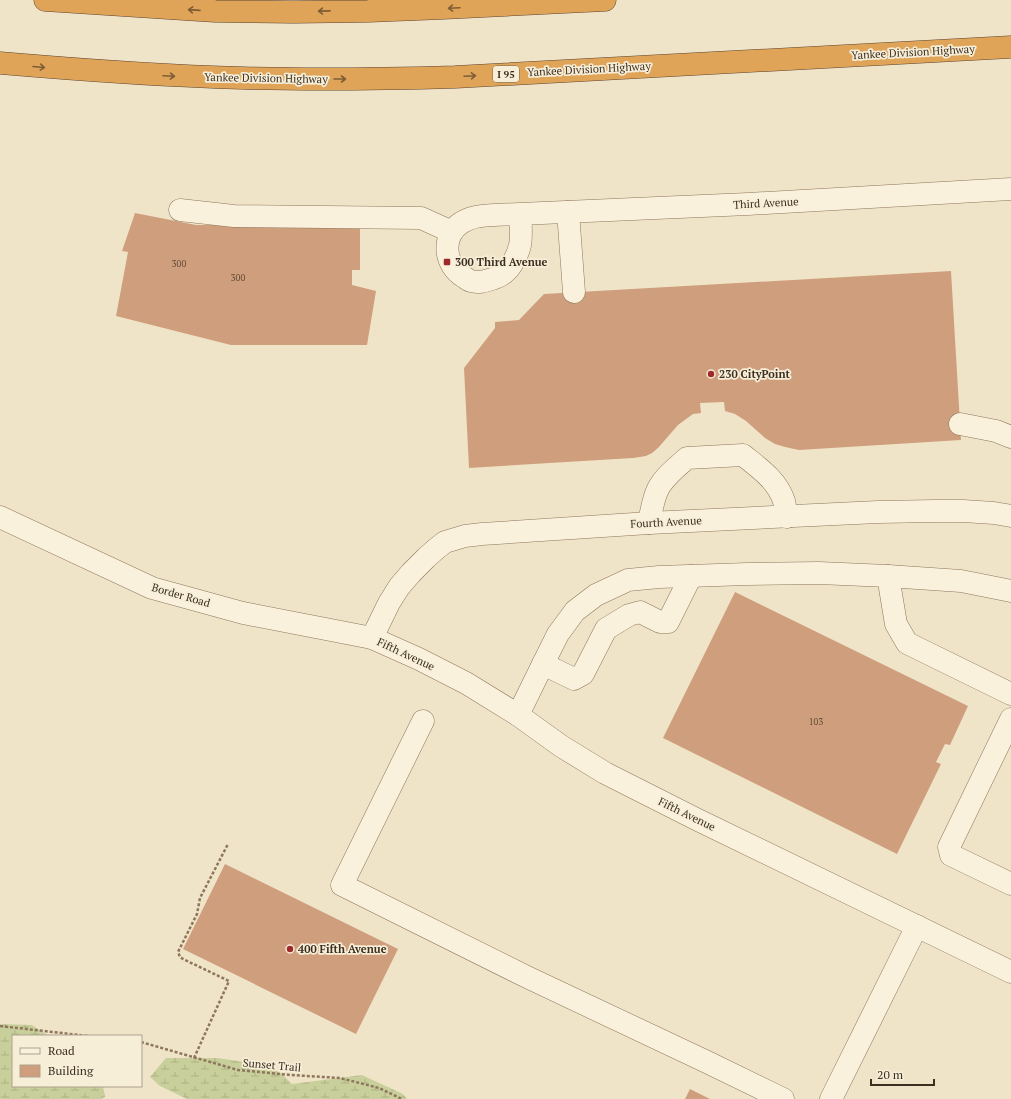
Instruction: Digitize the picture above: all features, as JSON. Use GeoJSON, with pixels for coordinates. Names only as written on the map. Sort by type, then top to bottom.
{"type":"FeatureCollection","features":[{"type":"Feature","properties":{"kind":"highway"},"geometry":{"type":"LineString","coordinates":[[45,0],[215,11],[293,12],[435,8],[605,0]]}},
{"type":"Feature","properties":{"kind":"highway","name":"Yankee Division Highway"},"geometry":{"type":"LineString","coordinates":[[0,63],[180,76],[244,78],[391,78],[463,76],[1011,47]]}},
{"type":"Feature","properties":{"kind":"street","name":"Third Avenue"},"geometry":{"type":"LineString","coordinates":[[452,232],[461,223],[476,216],[748,204],[1011,189]]}},
{"type":"Feature","properties":{"kind":"street"},"geometry":{"type":"LineString","coordinates":[[180,210],[234,216],[421,218],[452,232],[447,246],[450,261],[457,272],[472,282],[485,282],[500,276],[514,262],[520,244],[521,214]]}},
{"type":"Feature","properties":{"kind":"street"},"geometry":{"type":"LineString","coordinates":[[568,212],[574,292]]}},
{"type":"Feature","properties":{"kind":"street"},"geometry":{"type":"LineString","coordinates":[[960,424],[996,431],[1011,437]]}},
{"type":"Feature","properties":{"kind":"street"},"geometry":{"type":"LineString","coordinates":[[649,523],[659,488],[687,458],[743,455],[768,475],[774,482],[784,502],[787,517]]}},
{"type":"Feature","properties":{"kind":"street","name":"Fourth Avenue"},"geometry":{"type":"LineString","coordinates":[[372,638],[389,603],[399,587],[411,573],[436,548],[446,542],[465,536],[649,523],[871,512],[935,511],[994,513],[1011,516]]}},
{"type":"Feature","properties":{"kind":"street","name":"Border Road"},"geometry":{"type":"LineString","coordinates":[[0,517],[152,588],[244,613],[372,638]]}},
{"type":"Feature","properties":{"kind":"street"},"geometry":{"type":"LineString","coordinates":[[518,715],[558,634],[575,611],[596,595],[628,580],[659,577],[819,574],[888,576],[960,581],[1011,591]]}},
{"type":"Feature","properties":{"kind":"street"},"geometry":{"type":"LineString","coordinates":[[543,664],[574,679],[583,674],[606,629],[629,615],[640,612],[660,622],[668,622],[691,576]]}},
{"type":"Feature","properties":{"kind":"street"},"geometry":{"type":"LineString","coordinates":[[888,576],[896,624],[907,643],[1011,694]]}},
{"type":"Feature","properties":{"kind":"street","name":"Fifth Avenue"},"geometry":{"type":"LineString","coordinates":[[372,638],[419,659],[460,680],[518,715],[561,746],[605,773],[698,820],[1011,972]]}},
{"type":"Feature","properties":{"kind":"street"},"geometry":{"type":"LineString","coordinates":[[1011,719],[949,847],[951,855],[1011,884]]}},
{"type":"Feature","properties":{"kind":"street"},"geometry":{"type":"LineString","coordinates":[[422,721],[342,885],[527,977],[783,1099]]}},
{"type":"Feature","properties":{"kind":"street"},"geometry":{"type":"LineString","coordinates":[[830,1099],[917,926]]}},
{"type":"Feature","properties":{"kind":"path"},"geometry":{"type":"LineString","coordinates":[[194,1058],[229,981],[183,959],[180,957],[178,952],[197,914],[200,898],[228,844]]}},
{"type":"Feature","properties":{"kind":"path"},"geometry":{"type":"LineString","coordinates":[[0,1026],[79,1035]]}},
{"type":"Feature","properties":{"kind":"path","name":"Sunset Trail"},"geometry":{"type":"LineString","coordinates":[[142,1042],[238,1070],[340,1078],[379,1088],[402,1099]]}},
{"type":"Feature","properties":{"kind":"green space"},"geometry":{"type":"Polygon","coordinates":[[[0,1025],[32,1025],[47,1035],[12,1035],[12,1087],[103,1087],[105,1097],[101,1099],[0,1099],[0,1025]]]}},
{"type":"Feature","properties":{"kind":"green space"},"geometry":{"type":"Polygon","coordinates":[[[166,1058],[217,1058],[266,1065],[282,1074],[292,1084],[362,1075],[403,1094],[407,1099],[187,1099],[160,1086],[150,1077],[166,1058]]]}},
{"type":"Feature","properties":{"kind":"building"},"geometry":{"type":"Polygon","coordinates":[[[135,213],[196,225],[360,224],[360,270],[352,270],[352,285],[376,291],[367,345],[231,345],[116,316],[128,252],[122,251],[135,213]]]}},
{"type":"Feature","properties":{"kind":"building","name":"230 CityPoint"},"geometry":{"type":"Polygon","coordinates":[[[951,271],[961,440],[799,450],[775,444],[765,438],[746,421],[735,414],[725,411],[724,402],[700,403],[701,413],[693,414],[678,425],[658,448],[646,456],[469,468],[464,368],[495,328],[495,322],[519,320],[544,294],[951,271]]]}},
{"type":"Feature","properties":{"kind":"building"},"geometry":{"type":"Polygon","coordinates":[[[735,592],[968,706],[950,745],[945,744],[936,762],[941,764],[897,854],[663,738],[735,592]]]}},
{"type":"Feature","properties":{"kind":"building","name":"400 Fifth Avenue"},"geometry":{"type":"Polygon","coordinates":[[[225,864],[398,949],[356,1034],[183,949],[225,864]]]}},
{"type":"Feature","properties":{"kind":"building"},"geometry":{"type":"Polygon","coordinates":[[[690,1089],[710,1099],[685,1099],[690,1089]]]}},
{"type":"Feature","properties":{"kind":"place","name":"300 Third Avenue"},"geometry":{"type":"Point","coordinates":[447,262]}},
{"type":"Feature","properties":{"kind":"place","name":"230 CityPoint"},"geometry":{"type":"Point","coordinates":[711,374]}},
{"type":"Feature","properties":{"kind":"place","name":"400 Fifth Avenue"},"geometry":{"type":"Point","coordinates":[290,949]}}]}
